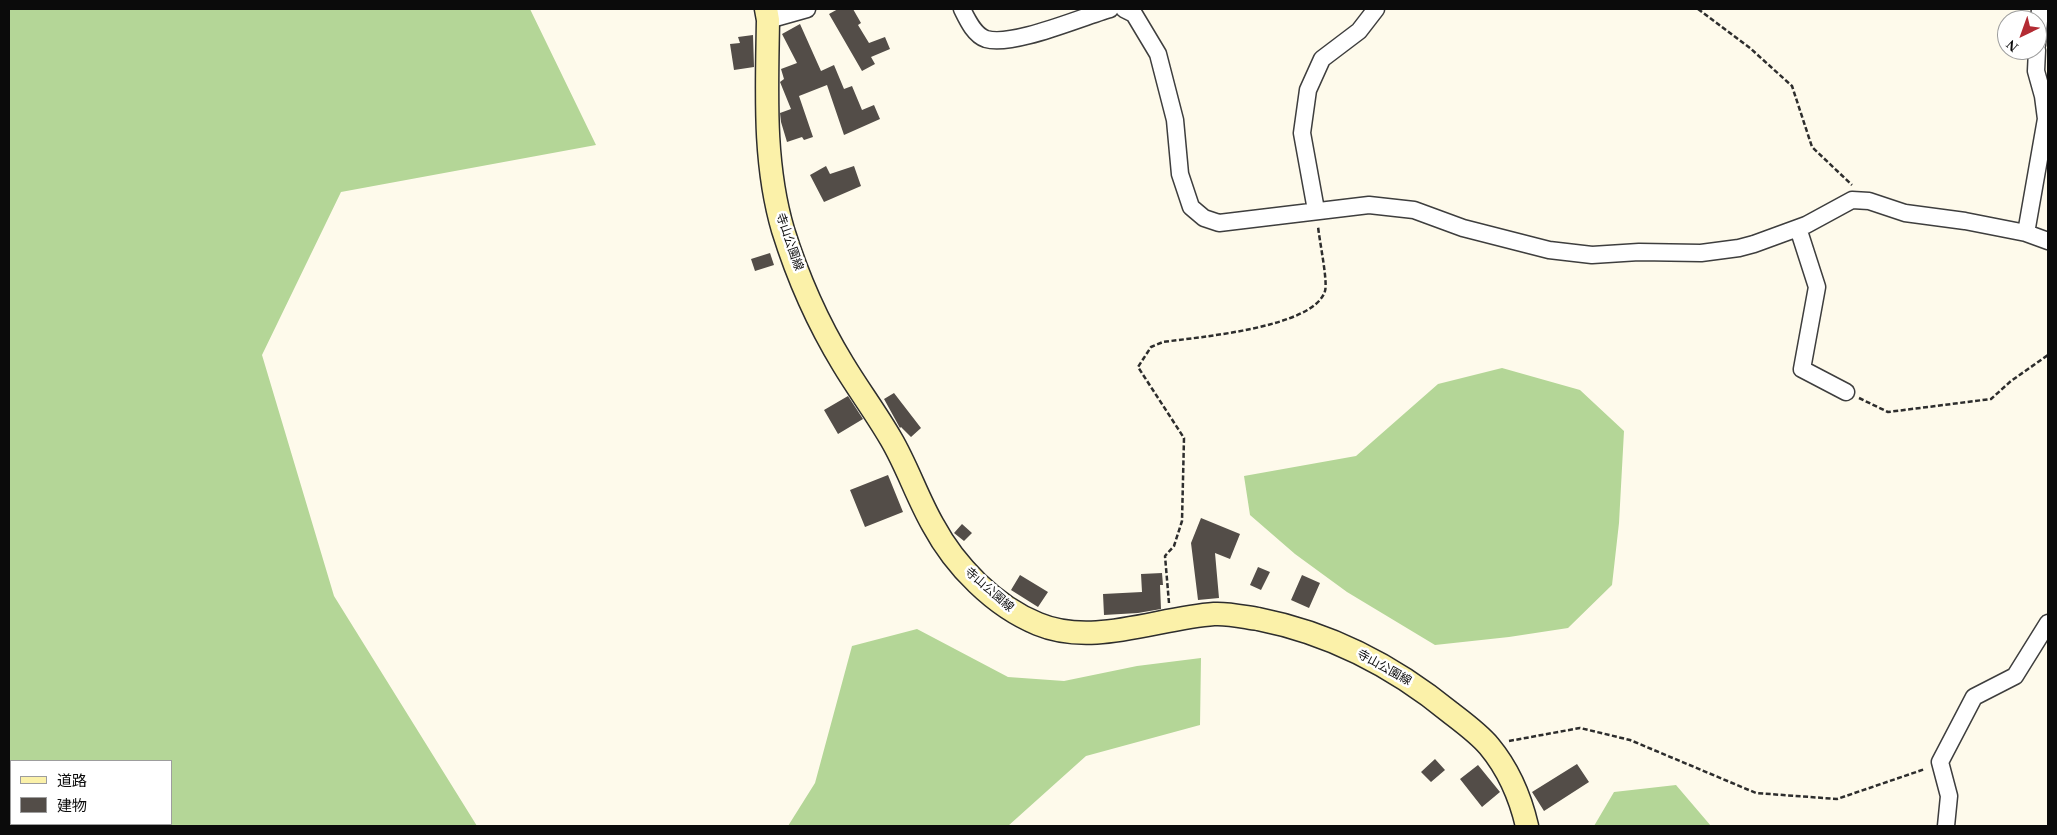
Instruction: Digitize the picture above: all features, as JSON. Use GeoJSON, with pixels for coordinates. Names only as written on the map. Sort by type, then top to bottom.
{"type":"FeatureCollection","features":[{"type":"Feature","properties":{"kind":"main road","name":"寺山公園線"},"geometry":{"type":"LineString","coordinates":[[767,15],[768,143],[783,229],[826,333],[843,364],[892,440],[933,525],[950,552],[994,597],[1016,613],[1058,631],[1076,633],[1100,631],[1215,614],[1234,615],[1292,627],[1336,642],[1403,677],[1430,695],[1488,745],[1509,773],[1523,809],[1527,826]]}},
{"type":"Feature","properties":{"kind":"street"},"geometry":{"type":"LineString","coordinates":[[767,15],[807,9]]}},
{"type":"Feature","properties":{"kind":"street"},"geometry":{"type":"LineString","coordinates":[[962,9],[973,29],[984,38],[1003,40],[1035,33],[1110,9]]}},
{"type":"Feature","properties":{"kind":"street"},"geometry":{"type":"LineString","coordinates":[[1124,9],[1134,14],[1158,54],[1176,120],[1180,174],[1191,207],[1204,218],[1218,224],[1265,219],[1316,210],[1369,205],[1414,210],[1473,230],[1549,250],[1592,255],[1639,252],[1701,253],[1739,248],[1798,228],[1852,200],[1869,201],[1905,213],[1965,221],[2026,233],[2048,241]]}},
{"type":"Feature","properties":{"kind":"street"},"geometry":{"type":"LineString","coordinates":[[1316,210],[1302,133],[1308,90],[1322,59],[1359,30],[1376,9]]}},
{"type":"Feature","properties":{"kind":"street"},"geometry":{"type":"LineString","coordinates":[[2026,233],[2046,119],[2044,96],[2036,71],[2037,60]]}},
{"type":"Feature","properties":{"kind":"street"},"geometry":{"type":"LineString","coordinates":[[1798,228],[1817,287],[1802,369],[1846,392]]}},
{"type":"Feature","properties":{"kind":"street"},"geometry":{"type":"LineString","coordinates":[[1946,826],[1948,796],[1940,762],[1974,697],[2015,676],[2048,623]]}},
{"type":"Feature","properties":{"kind":"path"},"geometry":{"type":"LineString","coordinates":[[1698,9],[1750,48],[1792,86],[1812,147],[1869,201]]}},
{"type":"Feature","properties":{"kind":"path"},"geometry":{"type":"LineString","coordinates":[[1171,622],[1164,556],[1174,546],[1182,521],[1184,438],[1138,367],[1151,347],[1163,342],[1246,331],[1300,315],[1317,305],[1325,290],[1316,210]]}},
{"type":"Feature","properties":{"kind":"path"},"geometry":{"type":"LineString","coordinates":[[1846,392],[1888,412],[1992,399],[2011,381],[2048,355]]}},
{"type":"Feature","properties":{"kind":"path"},"geometry":{"type":"LineString","coordinates":[[1488,745],[1580,728],[1630,740],[1756,793],[1837,799],[1924,770],[1940,762]]}},
{"type":"Feature","properties":{"kind":"green space"},"geometry":{"type":"Polygon","coordinates":[[[9,9],[530,9],[596,145],[341,192],[262,355],[334,596],[477,826],[9,826],[9,9]]]}},
{"type":"Feature","properties":{"kind":"green space"},"geometry":{"type":"Polygon","coordinates":[[[1502,368],[1580,390],[1624,431],[1619,523],[1612,585],[1568,628],[1435,645],[1347,592],[1295,554],[1250,515],[1244,476],[1356,456],[1438,384],[1502,368]]]}},
{"type":"Feature","properties":{"kind":"green space"},"geometry":{"type":"Polygon","coordinates":[[[917,629],[1008,677],[1064,681],[1137,666],[1201,658],[1200,725],[1086,756],[1008,826],[788,826],[815,783],[852,646],[917,629]]]}},
{"type":"Feature","properties":{"kind":"green space"},"geometry":{"type":"Polygon","coordinates":[[[1676,785],[1711,826],[1594,826],[1614,792],[1676,785]]]}},
{"type":"Feature","properties":{"kind":"building"},"geometry":{"type":"Polygon","coordinates":[[[838,9],[853,9],[861,23],[858,25],[869,43],[885,37],[890,49],[871,57],[875,64],[862,71],[829,14],[838,9]]]}},
{"type":"Feature","properties":{"kind":"building"},"geometry":{"type":"Polygon","coordinates":[[[800,24],[821,71],[834,65],[844,89],[852,86],[862,110],[874,105],[880,119],[844,135],[827,85],[799,96],[813,137],[804,140],[802,137],[787,142],[780,113],[791,109],[780,82],[784,79],[781,69],[797,63],[782,34],[800,24]]]}},
{"type":"Feature","properties":{"kind":"building"},"geometry":{"type":"Polygon","coordinates":[[[753,35],[754,67],[734,70],[730,44],[740,43],[738,37],[753,35]]]}},
{"type":"Feature","properties":{"kind":"building"},"geometry":{"type":"Polygon","coordinates":[[[826,166],[830,174],[854,166],[861,186],[824,202],[810,175],[826,166]]]}},
{"type":"Feature","properties":{"kind":"building"},"geometry":{"type":"Polygon","coordinates":[[[770,253],[774,265],[755,271],[751,259],[770,253]]]}},
{"type":"Feature","properties":{"kind":"building"},"geometry":{"type":"Polygon","coordinates":[[[894,393],[921,428],[911,437],[900,428],[884,399],[894,393]]]}},
{"type":"Feature","properties":{"kind":"building"},"geometry":{"type":"Polygon","coordinates":[[[848,396],[863,419],[838,434],[824,410],[848,396]]]}},
{"type":"Feature","properties":{"kind":"building"},"geometry":{"type":"Polygon","coordinates":[[[888,475],[903,512],[865,527],[850,490],[888,475]]]}},
{"type":"Feature","properties":{"kind":"building"},"geometry":{"type":"Polygon","coordinates":[[[1201,518],[1240,534],[1230,559],[1215,553],[1219,598],[1198,600],[1191,543],[1201,518]]]}},
{"type":"Feature","properties":{"kind":"building"},"geometry":{"type":"Polygon","coordinates":[[[962,524],[972,533],[964,541],[954,533],[962,524]]]}},
{"type":"Feature","properties":{"kind":"building"},"geometry":{"type":"Polygon","coordinates":[[[1258,567],[1270,572],[1261,590],[1250,585],[1258,567]]]}},
{"type":"Feature","properties":{"kind":"building"},"geometry":{"type":"Polygon","coordinates":[[[1162,573],[1163,585],[1160,585],[1161,609],[1138,613],[1104,615],[1103,594],[1142,592],[1141,574],[1162,573]]]}},
{"type":"Feature","properties":{"kind":"building"},"geometry":{"type":"Polygon","coordinates":[[[1020,575],[1048,592],[1038,607],[1011,590],[1020,575]]]}},
{"type":"Feature","properties":{"kind":"building"},"geometry":{"type":"Polygon","coordinates":[[[1302,575],[1320,583],[1309,608],[1291,600],[1302,575]]]}},
{"type":"Feature","properties":{"kind":"building"},"geometry":{"type":"Polygon","coordinates":[[[1435,759],[1445,770],[1431,782],[1421,772],[1435,759]]]}},
{"type":"Feature","properties":{"kind":"building"},"geometry":{"type":"Polygon","coordinates":[[[1577,764],[1589,782],[1544,811],[1532,792],[1577,764]]]}},
{"type":"Feature","properties":{"kind":"building"},"geometry":{"type":"Polygon","coordinates":[[[1478,765],[1500,792],[1482,807],[1460,779],[1478,765]]]}}]}
